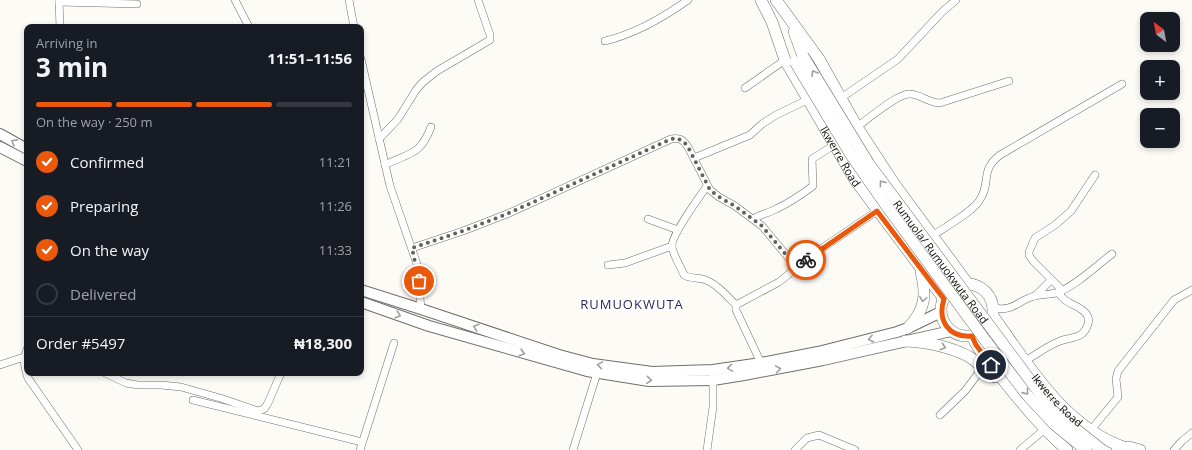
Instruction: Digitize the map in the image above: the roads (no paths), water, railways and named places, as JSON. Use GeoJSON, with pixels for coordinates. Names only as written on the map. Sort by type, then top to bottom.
{"type":"FeatureCollection","features":[{"type":"Feature","properties":{"kind":"main road"},"geometry":{"type":"LineString","coordinates":[[761,0],[772,22],[795,59]]}},
{"type":"Feature","properties":{"kind":"main road"},"geometry":{"type":"LineString","coordinates":[[776,0],[819,59],[857,127],[895,185],[968,284]]}},
{"type":"Feature","properties":{"kind":"main road"},"geometry":{"type":"LineString","coordinates":[[787,15],[795,59]]}},
{"type":"Feature","properties":{"kind":"main road","name":"Ikwerre Road"},"geometry":{"type":"LineString","coordinates":[[795,59],[807,100],[855,180],[898,240],[944,299]]}},
{"type":"Feature","properties":{"kind":"main road","name":"Rumuola/ Rumuokwuta Road"},"geometry":{"type":"LineString","coordinates":[[795,59],[851,155],[985,340],[1038,407],[1054,424],[1086,450]]}},
{"type":"Feature","properties":{"kind":"main road","name":"Rumuola/ Rumuokwuta Road"},"geometry":{"type":"LineString","coordinates":[[795,59],[869,164],[1053,411],[1102,450]]}},
{"type":"Feature","properties":{"kind":"main road"},"geometry":{"type":"LineString","coordinates":[[0,134],[24,147]]}},
{"type":"Feature","properties":{"kind":"main road"},"geometry":{"type":"LineString","coordinates":[[0,146],[24,159]]}},
{"type":"Feature","properties":{"kind":"main road"},"geometry":{"type":"LineString","coordinates":[[908,328],[916,320],[923,302],[924,285],[919,265]]}},
{"type":"Feature","properties":{"kind":"main road"},"geometry":{"type":"LineString","coordinates":[[963,284],[968,284],[974,284],[983,289],[990,298],[994,312],[986,328],[982,332],[972,336],[961,336],[951,331],[944,323],[941,312],[944,299],[948,292],[963,284]]}},
{"type":"Feature","properties":{"kind":"main road"},"geometry":{"type":"LineString","coordinates":[[364,291],[559,355],[593,364],[652,372],[713,375],[842,346],[908,328],[941,312]]}},
{"type":"Feature","properties":{"kind":"main road"},"geometry":{"type":"LineString","coordinates":[[364,303],[429,326],[587,371],[650,381],[713,375],[816,362],[951,331]]}},
{"type":"Feature","properties":{"kind":"main road","name":"Ikwerre Road"},"geometry":{"type":"LineString","coordinates":[[994,312],[1025,361],[1048,391],[1064,408],[1091,430],[1118,448],[1134,448],[1140,450]]}},
{"type":"Feature","properties":{"kind":"main road"},"geometry":{"type":"LineString","coordinates":[[972,336],[983,355],[1008,387],[1028,411],[1067,450]]}},
{"type":"Feature","properties":{"kind":"main road"},"geometry":{"type":"LineString","coordinates":[[905,341],[922,342],[947,348],[968,357],[1008,387]]}},
{"type":"Feature","properties":{"kind":"main road"},"geometry":{"type":"LineString","coordinates":[[1049,433],[1056,450]]}},
{"type":"Feature","properties":{"kind":"street"},"geometry":{"type":"LineString","coordinates":[[235,0],[247,24]]}},
{"type":"Feature","properties":{"kind":"street"},"geometry":{"type":"LineString","coordinates":[[349,0],[353,24]]}},
{"type":"Feature","properties":{"kind":"street"},"geometry":{"type":"LineString","coordinates":[[379,139],[398,119],[416,90],[423,82],[450,63],[490,40],[478,0]]}},
{"type":"Feature","properties":{"kind":"street"},"geometry":{"type":"LineString","coordinates":[[605,41],[616,38],[646,25],[671,12],[688,0]]}},
{"type":"Feature","properties":{"kind":"street"},"geometry":{"type":"LineString","coordinates":[[841,98],[898,59],[942,12],[956,0]]}},
{"type":"Feature","properties":{"kind":"street"},"geometry":{"type":"LineString","coordinates":[[60,24],[59,1],[137,4]]}},
{"type":"Feature","properties":{"kind":"street"},"geometry":{"type":"LineString","coordinates":[[745,88],[795,59]]}},
{"type":"Feature","properties":{"kind":"street"},"geometry":{"type":"LineString","coordinates":[[364,72],[390,186],[412,248],[419,281],[421,309]]}},
{"type":"Feature","properties":{"kind":"street"},"geometry":{"type":"LineString","coordinates":[[857,127],[892,101],[906,94],[911,94],[935,103],[940,103],[1009,81]]}},
{"type":"Feature","properties":{"kind":"street"},"geometry":{"type":"LineString","coordinates":[[932,236],[980,200],[985,189],[988,169],[992,161],[1122,84]]}},
{"type":"Feature","properties":{"kind":"street"},"geometry":{"type":"LineString","coordinates":[[694,158],[750,135],[762,124],[776,115],[807,100]]}},
{"type":"Feature","properties":{"kind":"street"},"geometry":{"type":"LineString","coordinates":[[385,165],[399,157],[414,153],[423,144],[431,127]]}},
{"type":"Feature","properties":{"kind":"street"},"geometry":{"type":"LineString","coordinates":[[412,248],[507,214],[671,139],[677,138],[684,142],[710,190],[762,226],[797,268]]}},
{"type":"Feature","properties":{"kind":"street"},"geometry":{"type":"LineString","coordinates":[[753,219],[791,201],[813,186],[812,159],[834,145]]}},
{"type":"Feature","properties":{"kind":"street"},"geometry":{"type":"LineString","coordinates":[[1025,361],[1057,342],[1083,333],[1089,321],[1087,315],[1064,301],[1060,291],[1052,280],[1033,261],[1029,255],[1029,252],[1035,238],[1056,225],[1071,211],[1094,175]]}},
{"type":"Feature","properties":{"kind":"street"},"geometry":{"type":"LineString","coordinates":[[707,186],[672,240],[672,246],[684,275],[687,278],[703,279],[712,283],[736,305],[736,310],[761,363]]}},
{"type":"Feature","properties":{"kind":"street"},"geometry":{"type":"LineString","coordinates":[[736,305],[779,282],[814,253],[877,211]]}},
{"type":"Feature","properties":{"kind":"street"},"geometry":{"type":"LineString","coordinates":[[648,219],[678,230]]}},
{"type":"Feature","properties":{"kind":"street"},"geometry":{"type":"LineString","coordinates":[[608,265],[625,263],[672,246]]}},
{"type":"Feature","properties":{"kind":"street"},"geometry":{"type":"LineString","coordinates":[[994,312],[1010,308],[1035,296],[1060,291],[1081,278],[1112,254]]}},
{"type":"Feature","properties":{"kind":"street"},"geometry":{"type":"LineString","coordinates":[[1035,296],[1052,280]]}},
{"type":"Feature","properties":{"kind":"street"},"geometry":{"type":"LineString","coordinates":[[1091,430],[1118,398],[1116,376],[1127,358],[1174,300],[1192,290]]}},
{"type":"Feature","properties":{"kind":"street"},"geometry":{"type":"LineString","coordinates":[[360,450],[394,343]]}},
{"type":"Feature","properties":{"kind":"street"},"geometry":{"type":"LineString","coordinates":[[0,365],[24,357],[24,367]]}},
{"type":"Feature","properties":{"kind":"street"},"geometry":{"type":"LineString","coordinates":[[940,415],[964,391],[982,367]]}},
{"type":"Feature","properties":{"kind":"street"},"geometry":{"type":"LineString","coordinates":[[573,450],[597,373]]}},
{"type":"Feature","properties":{"kind":"street"},"geometry":{"type":"LineString","coordinates":[[707,450],[713,407],[713,375]]}},
{"type":"Feature","properties":{"kind":"street"},"geometry":{"type":"LineString","coordinates":[[27,376],[78,450]]}},
{"type":"Feature","properties":{"kind":"street"},"geometry":{"type":"LineString","coordinates":[[111,376],[126,383],[138,385],[181,387],[258,411],[264,409],[268,403],[280,376]]}},
{"type":"Feature","properties":{"kind":"street"},"geometry":{"type":"LineString","coordinates":[[193,400],[362,442]]}},
{"type":"Feature","properties":{"kind":"street"},"geometry":{"type":"LineString","coordinates":[[1020,450],[1049,433]]}},
{"type":"Feature","properties":{"kind":"street"},"geometry":{"type":"LineString","coordinates":[[1174,450],[1192,433]]}},
{"type":"Feature","properties":{"kind":"street"},"geometry":{"type":"LineString","coordinates":[[795,450],[807,438],[819,436],[855,450]]}},
{"type":"Feature","properties":{"kind":"district","name":"RUMUOKWUTA"},"geometry":{"type":"Point","coordinates":[632,304]}}]}
